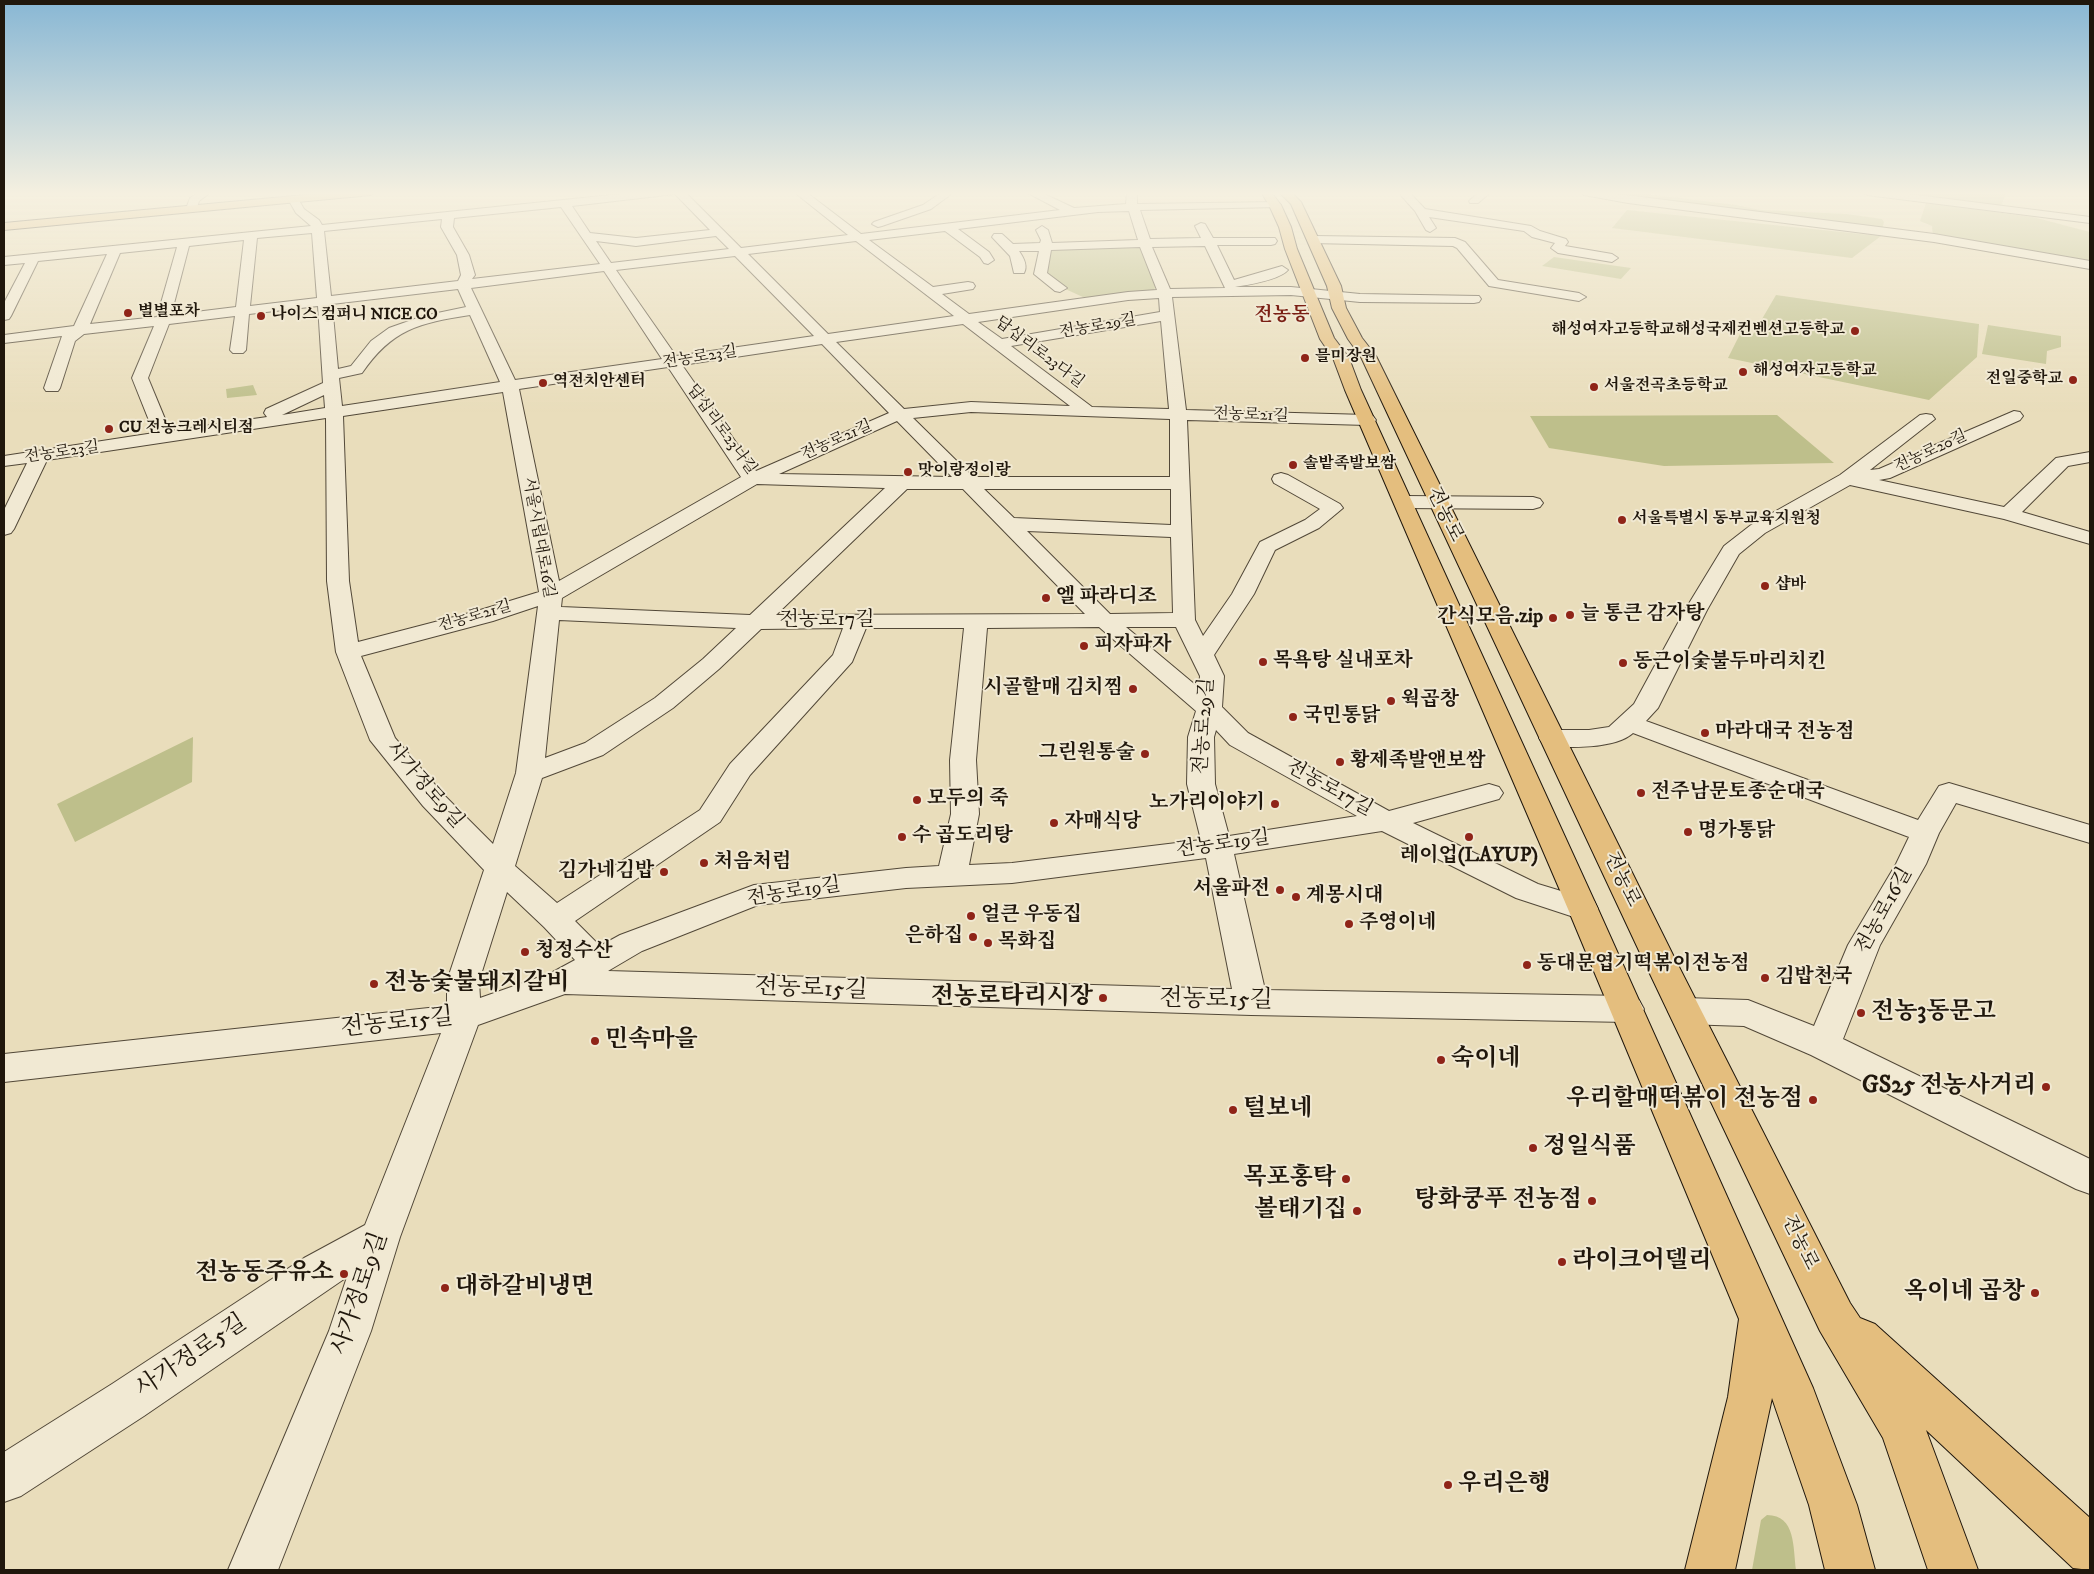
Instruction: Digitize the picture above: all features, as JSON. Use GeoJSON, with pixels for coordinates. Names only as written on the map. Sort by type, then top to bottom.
{"type":"FeatureCollection","features":[{"type":"Feature","properties":{"kind":"main road","name":"전농로"},"geometry":{"type":"LineString","coordinates":[[1299,265],[1327,339],[1341,358],[1583,909],[1797,1404],[1833,1505],[1850,1570]]}},
{"type":"Feature","properties":{"kind":"main road","name":"전농로"},"geometry":{"type":"LineString","coordinates":[[1324,265],[1351,331],[1368,356],[1437,502],[1835,1317],[1902,1427],[1953,1570]]}},
{"type":"Feature","properties":{"kind":"main road"},"geometry":{"type":"LineString","coordinates":[[1835,1317],[2090,1552]]}},
{"type":"Feature","properties":{"kind":"main road"},"geometry":{"type":"LineString","coordinates":[[1710,1570],[1750,1397],[1760,1318]]}},
{"type":"Feature","properties":{"kind":"street"},"geometry":{"type":"LineString","coordinates":[[4,316],[30,265]]}},
{"type":"Feature","properties":{"kind":"street"},"geometry":{"type":"LineString","coordinates":[[52,388],[68,339],[80,330],[108,265]]}},
{"type":"Feature","properties":{"kind":"street"},"geometry":{"type":"LineString","coordinates":[[164,438],[140,378],[163,320],[178,265]]}},
{"type":"Feature","properties":{"kind":"street"},"geometry":{"type":"LineString","coordinates":[[238,350],[247,265]]}},
{"type":"Feature","properties":{"kind":"street","name":"사가정로9길"},"geometry":{"type":"LineString","coordinates":[[322,265],[334,412],[338,580],[348,652],[383,740],[433,800],[499,868],[555,919],[596,962]]}},
{"type":"Feature","properties":{"kind":"street","name":"서울시립대로16길"},"geometry":{"type":"LineString","coordinates":[[464,1017],[463,981],[530,773],[550,604],[510,386],[463,284],[468,275],[466,265]]}},
{"type":"Feature","properties":{"kind":"street"},"geometry":{"type":"LineString","coordinates":[[4,339],[623,265]]}},
{"type":"Feature","properties":{"kind":"street","name":"전농로17길"},"geometry":{"type":"LineString","coordinates":[[752,265],[1105,621],[1209,708],[1238,739],[1386,821],[1527,891],[1583,909]]}},
{"type":"Feature","properties":{"kind":"street","name":"답십리로23다길"},"geometry":{"type":"LineString","coordinates":[[894,265],[1088,412]]}},
{"type":"Feature","properties":{"kind":"street"},"geometry":{"type":"LineString","coordinates":[[1038,289],[1059,287],[1040,274],[1042,265]]}},
{"type":"Feature","properties":{"kind":"street","name":"전농로29길"},"geometry":{"type":"LineString","coordinates":[[1154,265],[1165,294],[1178,414],[1184,620],[1212,676],[1209,708],[1201,737],[1201,784],[1218,847],[1251,1002]]}},
{"type":"Feature","properties":{"kind":"street"},"geometry":{"type":"LineString","coordinates":[[1220,265],[1230,285]]}},
{"type":"Feature","properties":{"kind":"street"},"geometry":{"type":"LineString","coordinates":[[1479,265],[1494,283],[1579,297]]}},
{"type":"Feature","properties":{"kind":"street","name":"답십리로23나길"},"geometry":{"type":"LineString","coordinates":[[610,267],[672,362],[752,478],[902,483],[1180,483]]}},
{"type":"Feature","properties":{"kind":"street"},"geometry":{"type":"LineString","coordinates":[[1210,292],[1213,288],[1266,276],[1282,270]]}},
{"type":"Feature","properties":{"kind":"street"},"geometry":{"type":"LineString","coordinates":[[929,292],[968,286]]}},
{"type":"Feature","properties":{"kind":"street","name":"전농로23길"},"geometry":{"type":"LineString","coordinates":[[4,461],[824,339],[1128,296],[1291,291],[1360,298],[1474,299]]}},
{"type":"Feature","properties":{"kind":"street"},"geometry":{"type":"LineString","coordinates":[[945,303],[963,301]]}},
{"type":"Feature","properties":{"kind":"street"},"geometry":{"type":"LineString","coordinates":[[244,426],[332,380],[356,370],[367,354],[386,336],[417,321],[475,310]]}},
{"type":"Feature","properties":{"kind":"street","name":"전농로29길"},"geometry":{"type":"LineString","coordinates":[[999,344],[1168,315]]}},
{"type":"Feature","properties":{"kind":"street","name":"전농로21길"},"geometry":{"type":"LineString","coordinates":[[348,652],[485,616],[550,604],[752,478],[900,414],[971,407],[1367,420]]}},
{"type":"Feature","properties":{"kind":"street","name":"전농로20길"},"geometry":{"type":"LineString","coordinates":[[1846,479],[1883,474],[2014,416]]}},
{"type":"Feature","properties":{"kind":"street","name":"전농로20길"},"geometry":{"type":"LineString","coordinates":[[1552,738],[1589,738],[1617,734],[1645,708],[1700,602],[1731,550],[1758,529],[1846,479],[1926,419]]}},
{"type":"Feature","properties":{"kind":"street"},"geometry":{"type":"LineString","coordinates":[[4,529],[40,456]]}},
{"type":"Feature","properties":{"kind":"street"},"geometry":{"type":"LineString","coordinates":[[2008,514],[2062,462],[2090,458]]}},
{"type":"Feature","properties":{"kind":"street","name":"전농로29길"},"geometry":{"type":"LineString","coordinates":[[1202,655],[1243,594],[1267,546],[1312,524],[1333,508],[1281,479]]}},
{"type":"Feature","properties":{"kind":"street"},"geometry":{"type":"LineString","coordinates":[[1846,479],[2008,514],[2090,538]]}},
{"type":"Feature","properties":{"kind":"street"},"geometry":{"type":"LineString","coordinates":[[530,773],[594,749],[664,703],[711,664],[902,483]]}},
{"type":"Feature","properties":{"kind":"street"},"geometry":{"type":"LineString","coordinates":[[1404,502],[1533,503]]}},
{"type":"Feature","properties":{"kind":"street"},"geometry":{"type":"LineString","coordinates":[[1010,524],[1181,531]]}},
{"type":"Feature","properties":{"kind":"street","name":"전농로17길"},"geometry":{"type":"LineString","coordinates":[[550,604],[755,622],[1105,621]]}},
{"type":"Feature","properties":{"kind":"street"},"geometry":{"type":"LineString","coordinates":[[1105,621],[1184,620]]}},
{"type":"Feature","properties":{"kind":"street"},"geometry":{"type":"LineString","coordinates":[[555,919],[710,816],[740,770],[844,658],[857,621]]}},
{"type":"Feature","properties":{"kind":"street"},"geometry":{"type":"LineString","coordinates":[[952,876],[965,814],[963,760],[976,621]]}},
{"type":"Feature","properties":{"kind":"street"},"geometry":{"type":"LineString","coordinates":[[1629,722],[1925,833]]}},
{"type":"Feature","properties":{"kind":"street","name":"전농로16길"},"geometry":{"type":"LineString","coordinates":[[1822,1045],[1864,945],[1912,864],[1925,833],[1949,792],[2090,834]]}},
{"type":"Feature","properties":{"kind":"street","name":"전농로19길"},"geometry":{"type":"LineString","coordinates":[[563,982],[631,943],[754,895],[906,878],[1012,873],[1218,847],[1386,821],[1489,793]]}},
{"type":"Feature","properties":{"kind":"street","name":"전농로15길"},"geometry":{"type":"LineString","coordinates":[[4,1068],[464,1017],[563,982],[1251,1002],[1626,1010]]}},
{"type":"Feature","properties":{"kind":"street"},"geometry":{"type":"LineString","coordinates":[[1685,1011],[1748,1013],[1822,1045],[2090,1177]]}},
{"type":"Feature","properties":{"kind":"street","name":"사가정로9길"},"geometry":{"type":"LineString","coordinates":[[252,1570],[350,1331],[380,1237],[464,1017]]}},
{"type":"Feature","properties":{"kind":"street","name":"사가정로5길"},"geometry":{"type":"LineString","coordinates":[[4,1479],[128,1400],[319,1270],[380,1237]]}},
{"type":"Feature","properties":{"kind":"green space"},"geometry":{"type":"Polygon","coordinates":[[[1045,265],[1149,265],[1156,285],[1154,290],[1150,292],[1085,298],[1061,287],[1044,275],[1045,265]]]}},
{"type":"Feature","properties":{"kind":"green space"},"geometry":{"type":"Polygon","coordinates":[[[1613,265],[1631,268],[1621,279],[1542,266],[1613,265]]]}},
{"type":"Feature","properties":{"kind":"green space"},"geometry":{"type":"Polygon","coordinates":[[[1776,295],[1979,324],[1977,357],[1929,400],[1728,358],[1740,334],[1752,336],[1776,295]]]}},
{"type":"Feature","properties":{"kind":"green space"},"geometry":{"type":"Polygon","coordinates":[[[1988,325],[2061,336],[2061,347],[2047,351],[2046,364],[1982,354],[1988,325]]]}},
{"type":"Feature","properties":{"kind":"green space"},"geometry":{"type":"Polygon","coordinates":[[[253,385],[257,395],[227,398],[226,389],[253,385]]]}},
{"type":"Feature","properties":{"kind":"green space"},"geometry":{"type":"Polygon","coordinates":[[[1777,415],[1834,463],[1664,466],[1549,448],[1530,416],[1777,415]]]}},
{"type":"Feature","properties":{"kind":"green space"},"geometry":{"type":"Polygon","coordinates":[[[193,737],[192,782],[75,842],[57,804],[193,737]]]}},
{"type":"Feature","properties":{"kind":"green space"},"geometry":{"type":"Polygon","coordinates":[[[1767,1515],[1776,1516],[1783,1520],[1788,1527],[1793,1543],[1796,1570],[1752,1570],[1761,1520],[1767,1515]]]}},
{"type":"Feature","properties":{"kind":"place","name":"별별포차"},"geometry":{"type":"Point","coordinates":[128,313]}},
{"type":"Feature","properties":{"kind":"place","name":"나이스 컴퍼니 NICE CO"},"geometry":{"type":"Point","coordinates":[261,316]}},
{"type":"Feature","properties":{"kind":"place","name":"해성여자고등학교해성국제컨벤션고등학교"},"geometry":{"type":"Point","coordinates":[1855,331]}},
{"type":"Feature","properties":{"kind":"place","name":"믈미장원"},"geometry":{"type":"Point","coordinates":[1305,358]}},
{"type":"Feature","properties":{"kind":"place","name":"해성여자고등학교"},"geometry":{"type":"Point","coordinates":[1743,372]}},
{"type":"Feature","properties":{"kind":"place","name":"전일중학교"},"geometry":{"type":"Point","coordinates":[2073,380]}},
{"type":"Feature","properties":{"kind":"place","name":"역전치안센터"},"geometry":{"type":"Point","coordinates":[543,383]}},
{"type":"Feature","properties":{"kind":"place","name":"서울전곡초등학교"},"geometry":{"type":"Point","coordinates":[1594,387]}},
{"type":"Feature","properties":{"kind":"place","name":"CU 전농크레시티점"},"geometry":{"type":"Point","coordinates":[109,429]}},
{"type":"Feature","properties":{"kind":"place","name":"솔밭족발보쌈"},"geometry":{"type":"Point","coordinates":[1293,465]}},
{"type":"Feature","properties":{"kind":"place","name":"맛이랑정이랑"},"geometry":{"type":"Point","coordinates":[908,472]}},
{"type":"Feature","properties":{"kind":"place","name":"서울특별시 동부교육지원청"},"geometry":{"type":"Point","coordinates":[1622,520]}},
{"type":"Feature","properties":{"kind":"place","name":"샵바"},"geometry":{"type":"Point","coordinates":[1765,586]}},
{"type":"Feature","properties":{"kind":"place","name":"엘 파라디조"},"geometry":{"type":"Point","coordinates":[1046,598]}},
{"type":"Feature","properties":{"kind":"place","name":"늘 통큰 감자탕"},"geometry":{"type":"Point","coordinates":[1570,615]}},
{"type":"Feature","properties":{"kind":"place","name":"간식모음.zip"},"geometry":{"type":"Point","coordinates":[1553,618]}},
{"type":"Feature","properties":{"kind":"place","name":"피자파자"},"geometry":{"type":"Point","coordinates":[1084,646]}},
{"type":"Feature","properties":{"kind":"place","name":"목욕탕 실내포차"},"geometry":{"type":"Point","coordinates":[1263,662]}},
{"type":"Feature","properties":{"kind":"place","name":"동근이숯불두마리치킨"},"geometry":{"type":"Point","coordinates":[1623,663]}},
{"type":"Feature","properties":{"kind":"place","name":"시골할매 김치찜"},"geometry":{"type":"Point","coordinates":[1133,689]}},
{"type":"Feature","properties":{"kind":"place","name":"웍곱창"},"geometry":{"type":"Point","coordinates":[1391,701]}},
{"type":"Feature","properties":{"kind":"place","name":"국민통닭"},"geometry":{"type":"Point","coordinates":[1293,717]}},
{"type":"Feature","properties":{"kind":"place","name":"마라대국 전농점"},"geometry":{"type":"Point","coordinates":[1705,733]}},
{"type":"Feature","properties":{"kind":"place","name":"그린원통술"},"geometry":{"type":"Point","coordinates":[1145,754]}},
{"type":"Feature","properties":{"kind":"place","name":"황제족발앤보쌈"},"geometry":{"type":"Point","coordinates":[1340,762]}},
{"type":"Feature","properties":{"kind":"place","name":"전주남문토종순대국"},"geometry":{"type":"Point","coordinates":[1641,793]}},
{"type":"Feature","properties":{"kind":"place","name":"모두의 죽"},"geometry":{"type":"Point","coordinates":[917,800]}},
{"type":"Feature","properties":{"kind":"place","name":"노가리이야기"},"geometry":{"type":"Point","coordinates":[1275,804]}},
{"type":"Feature","properties":{"kind":"place","name":"자매식당"},"geometry":{"type":"Point","coordinates":[1054,823]}},
{"type":"Feature","properties":{"kind":"place","name":"명가통닭"},"geometry":{"type":"Point","coordinates":[1688,832]}},
{"type":"Feature","properties":{"kind":"place","name":"수 곱도리탕"},"geometry":{"type":"Point","coordinates":[902,837]}},
{"type":"Feature","properties":{"kind":"place","name":"레이업(LAYUP)"},"geometry":{"type":"Point","coordinates":[1469,837]}},
{"type":"Feature","properties":{"kind":"place","name":"처음처럼"},"geometry":{"type":"Point","coordinates":[704,863]}},
{"type":"Feature","properties":{"kind":"place","name":"김가네김밥"},"geometry":{"type":"Point","coordinates":[664,872]}},
{"type":"Feature","properties":{"kind":"place","name":"서울파전"},"geometry":{"type":"Point","coordinates":[1280,890]}},
{"type":"Feature","properties":{"kind":"place","name":"계몽시대"},"geometry":{"type":"Point","coordinates":[1296,897]}},
{"type":"Feature","properties":{"kind":"place","name":"얼큰 우동집"},"geometry":{"type":"Point","coordinates":[971,916]}},
{"type":"Feature","properties":{"kind":"place","name":"주영이네"},"geometry":{"type":"Point","coordinates":[1349,924]}},
{"type":"Feature","properties":{"kind":"place","name":"은하집"},"geometry":{"type":"Point","coordinates":[973,937]}},
{"type":"Feature","properties":{"kind":"place","name":"목화집"},"geometry":{"type":"Point","coordinates":[988,943]}},
{"type":"Feature","properties":{"kind":"place","name":"청정수산"},"geometry":{"type":"Point","coordinates":[525,952]}},
{"type":"Feature","properties":{"kind":"place","name":"동대문엽기떡볶이전농점"},"geometry":{"type":"Point","coordinates":[1527,965]}},
{"type":"Feature","properties":{"kind":"place","name":"김밥천국"},"geometry":{"type":"Point","coordinates":[1765,978]}},
{"type":"Feature","properties":{"kind":"place","name":"전농숯불돼지갈비"},"geometry":{"type":"Point","coordinates":[374,984]}},
{"type":"Feature","properties":{"kind":"place","name":"전농로타리시장"},"geometry":{"type":"Point","coordinates":[1103,998]}},
{"type":"Feature","properties":{"kind":"place","name":"전농3동문고"},"geometry":{"type":"Point","coordinates":[1861,1013]}},
{"type":"Feature","properties":{"kind":"place","name":"민속마을"},"geometry":{"type":"Point","coordinates":[595,1041]}},
{"type":"Feature","properties":{"kind":"place","name":"숙이네"},"geometry":{"type":"Point","coordinates":[1441,1060]}},
{"type":"Feature","properties":{"kind":"place","name":"GS25 전농사거리"},"geometry":{"type":"Point","coordinates":[2046,1087]}},
{"type":"Feature","properties":{"kind":"place","name":"우리할매떡볶이 전농점"},"geometry":{"type":"Point","coordinates":[1813,1100]}},
{"type":"Feature","properties":{"kind":"place","name":"털보네"},"geometry":{"type":"Point","coordinates":[1233,1110]}},
{"type":"Feature","properties":{"kind":"place","name":"정일식품"},"geometry":{"type":"Point","coordinates":[1533,1148]}},
{"type":"Feature","properties":{"kind":"place","name":"목포홍탁"},"geometry":{"type":"Point","coordinates":[1346,1179]}},
{"type":"Feature","properties":{"kind":"place","name":"탕화쿵푸 전농점"},"geometry":{"type":"Point","coordinates":[1592,1201]}},
{"type":"Feature","properties":{"kind":"place","name":"볼태기집"},"geometry":{"type":"Point","coordinates":[1357,1211]}},
{"type":"Feature","properties":{"kind":"place","name":"라이크어델리"},"geometry":{"type":"Point","coordinates":[1562,1262]}},
{"type":"Feature","properties":{"kind":"place","name":"전농동주유소"},"geometry":{"type":"Point","coordinates":[344,1274]}},
{"type":"Feature","properties":{"kind":"place","name":"대하갈비냉면"},"geometry":{"type":"Point","coordinates":[445,1288]}},
{"type":"Feature","properties":{"kind":"place","name":"옥이네 곱창"},"geometry":{"type":"Point","coordinates":[2035,1293]}},
{"type":"Feature","properties":{"kind":"place","name":"우리은행"},"geometry":{"type":"Point","coordinates":[1448,1485]}},
{"type":"Feature","properties":{"kind":"district","name":"전농동"},"geometry":{"type":"Point","coordinates":[1282,316]}}]}
